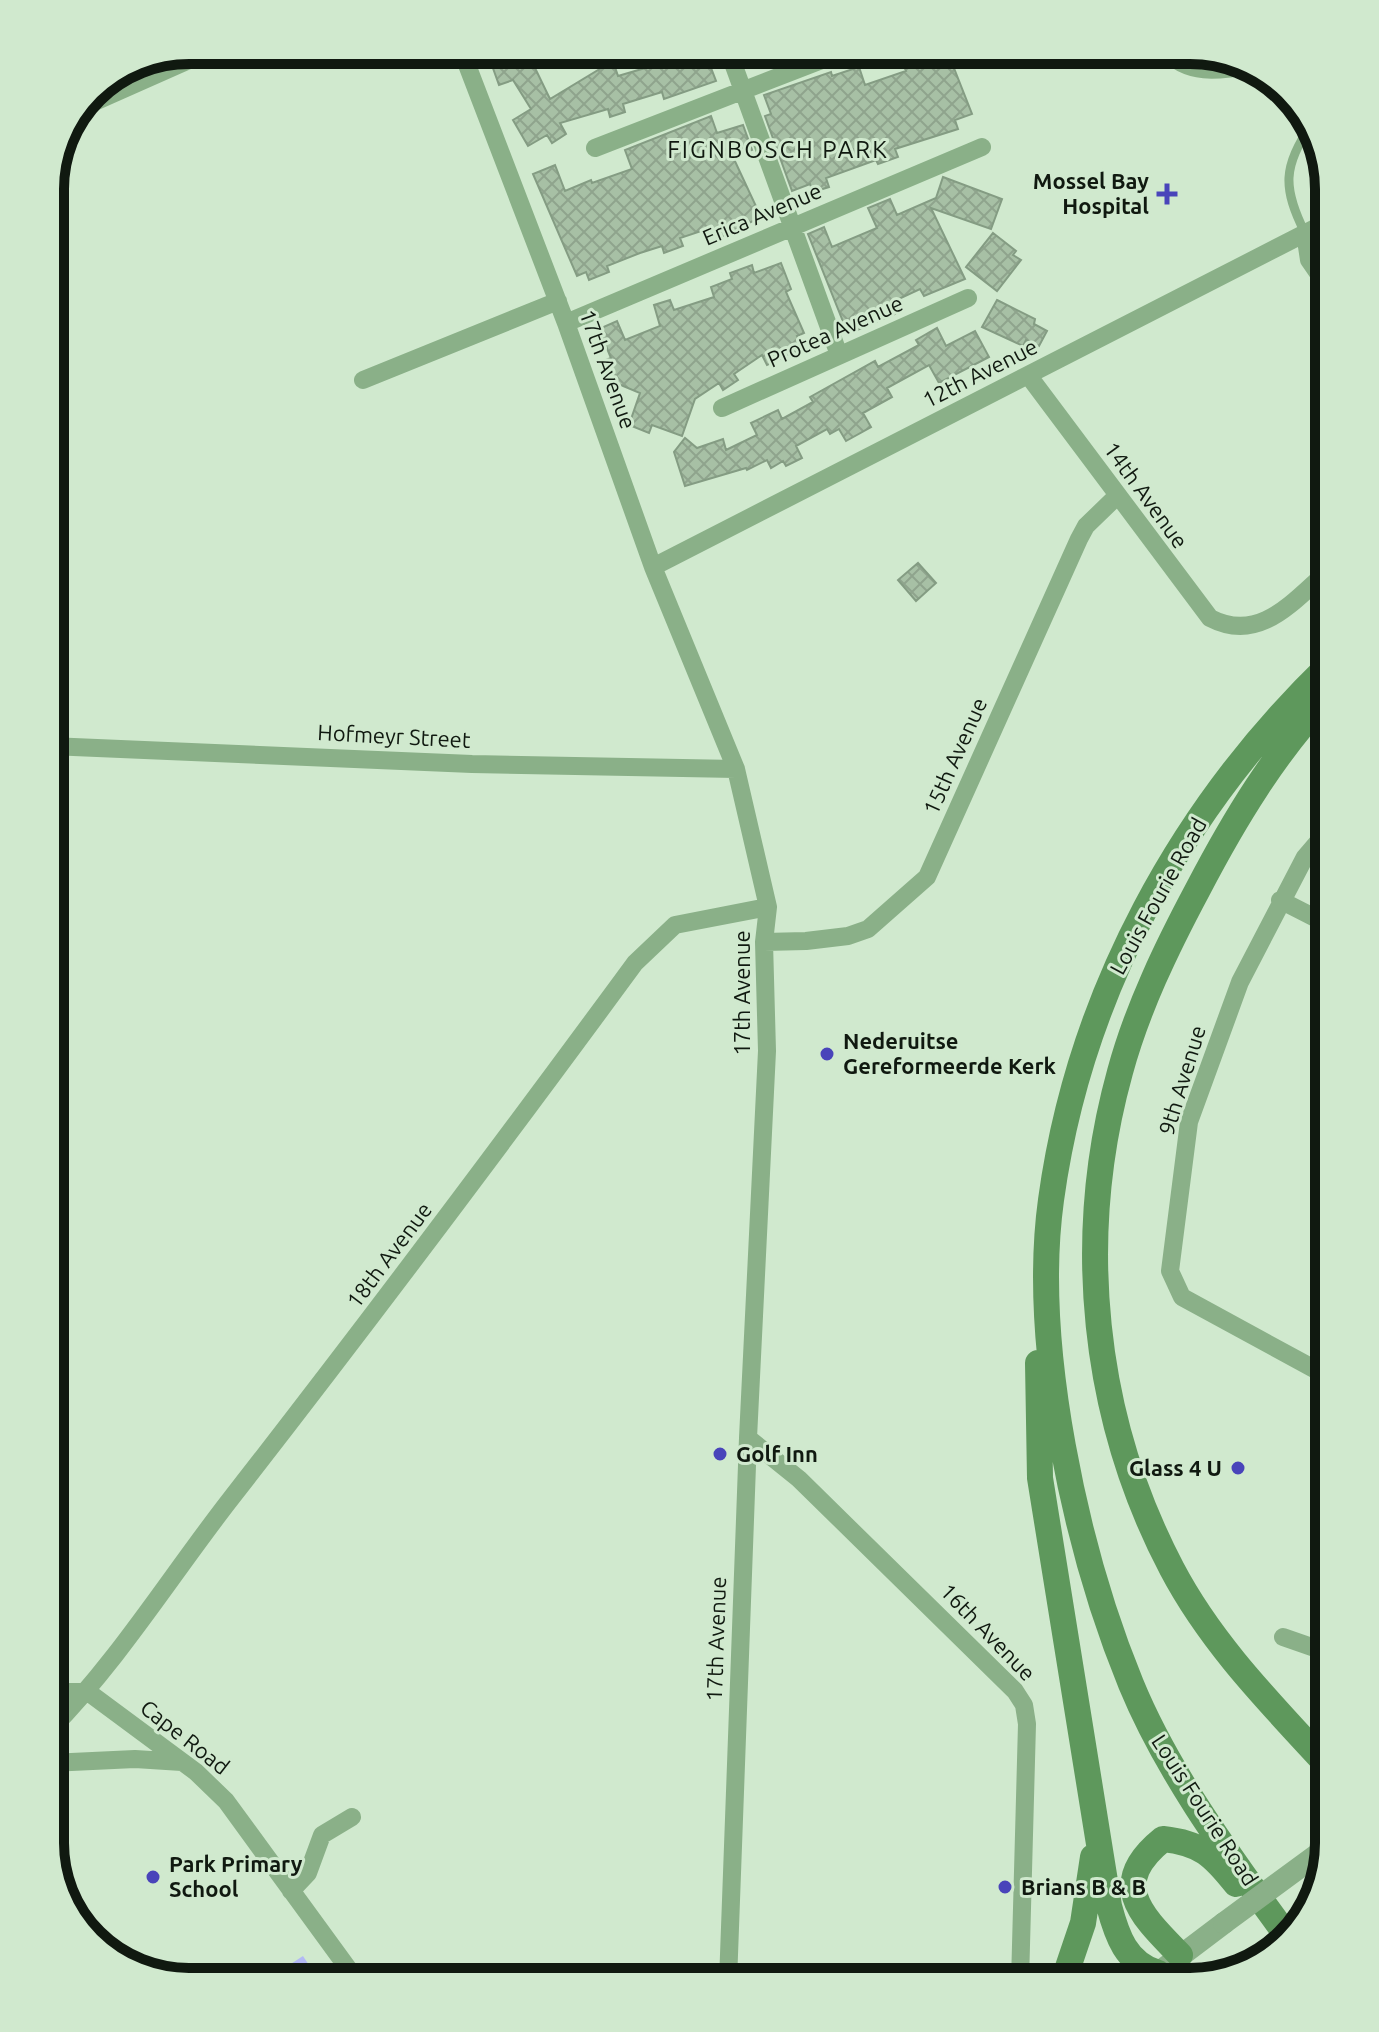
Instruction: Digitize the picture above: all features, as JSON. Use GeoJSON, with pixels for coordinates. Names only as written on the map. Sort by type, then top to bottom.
{"type":"FeatureCollection","features":[{"type":"Feature","properties":{"kind":"main road","name":"Louis Fourie Road"},"geometry":{"type":"LineString","coordinates":[[1282,1927],[1172,1767],[1132,1686],[1100,1599],[1075,1506],[1050,1349],[1047,1289],[1051,1202],[1079,1070],[1126,945],[1171,861],[1217,790],[1296,696],[1315,678]]}},
{"type":"Feature","properties":{"kind":"main road","name":"Louis Fourie Road"},"geometry":{"type":"LineString","coordinates":[[1058,1403],[1053,1290],[1061,1202],[1088,1072],[1109,1012],[1135,949],[1180,868],[1226,796],[1263,750],[1315,698]]}},
{"type":"Feature","properties":{"kind":"main road"},"geometry":{"type":"LineString","coordinates":[[1315,710],[1243,810],[1213,859],[1161,963],[1120,1069],[1100,1161],[1095,1239],[1095,1300],[1104,1371],[1124,1454],[1153,1532],[1173,1572],[1220,1645],[1315,1751]]}},
{"type":"Feature","properties":{"kind":"main road"},"geometry":{"type":"LineString","coordinates":[[1051,1202],[1035,1307],[1040,1478],[1098,1822],[1109,1906],[1118,1938],[1131,1958],[1144,1968]]}},
{"type":"Feature","properties":{"kind":"main road"},"geometry":{"type":"LineString","coordinates":[[1068,1968],[1083,1923],[1098,1822]]}},
{"type":"Feature","properties":{"kind":"main road"},"geometry":{"type":"LineString","coordinates":[[1180,1955],[1144,1915],[1133,1890],[1142,1856],[1163,1839],[1191,1842],[1214,1859],[1246,1897],[1280,1929]]}},
{"type":"Feature","properties":{"kind":"street","name":"17th Avenue"},"geometry":{"type":"LineString","coordinates":[[467,64],[558,301],[653,567],[736,769],[768,907],[764,942],[767,1051],[748,1438],[729,1968]]}},
{"type":"Feature","properties":{"kind":"street"},"geometry":{"type":"LineString","coordinates":[[733,64],[839,355]]}},
{"type":"Feature","properties":{"kind":"street"},"geometry":{"type":"LineString","coordinates":[[595,148],[811,64]]}},
{"type":"Feature","properties":{"kind":"street"},"geometry":{"type":"LineString","coordinates":[[105,97],[178,65]]}},
{"type":"Feature","properties":{"kind":"street","name":"Erica Avenue"},"geometry":{"type":"LineString","coordinates":[[566,323],[982,147]]}},
{"type":"Feature","properties":{"kind":"street","name":"12th Avenue"},"geometry":{"type":"LineString","coordinates":[[653,567],[1315,228]]}},
{"type":"Feature","properties":{"kind":"street"},"geometry":{"type":"LineString","coordinates":[[1305,233],[1309,260],[1315,269]]}},
{"type":"Feature","properties":{"kind":"street","name":"Protea Avenue"},"geometry":{"type":"LineString","coordinates":[[722,408],[968,298]]}},
{"type":"Feature","properties":{"kind":"street"},"geometry":{"type":"LineString","coordinates":[[363,380],[558,301]]}},
{"type":"Feature","properties":{"kind":"street","name":"14th Avenue"},"geometry":{"type":"LineString","coordinates":[[1028,375],[1210,618],[1238,628],[1256,626],[1270,619],[1315,582]]}},
{"type":"Feature","properties":{"kind":"street","name":"15th Avenue"},"geometry":{"type":"LineString","coordinates":[[764,942],[848,936],[868,929],[927,877],[1079,539],[1086,526],[1117,496]]}},
{"type":"Feature","properties":{"kind":"street","name":"Hofmeyr Street"},"geometry":{"type":"LineString","coordinates":[[64,747],[472,764],[736,769]]}},
{"type":"Feature","properties":{"kind":"street","name":"9th Avenue"},"geometry":{"type":"LineString","coordinates":[[1315,845],[1280,900],[1240,982],[1189,1122],[1170,1271],[1182,1297],[1315,1369]]}},
{"type":"Feature","properties":{"kind":"street"},"geometry":{"type":"LineString","coordinates":[[1280,900],[1315,918]]}},
{"type":"Feature","properties":{"kind":"street","name":"18th Avenue"},"geometry":{"type":"LineString","coordinates":[[64,1716],[88,1692],[196,1544],[419,1257],[635,963],[675,925],[768,907]]}},
{"type":"Feature","properties":{"kind":"street","name":"16th Avenue"},"geometry":{"type":"LineString","coordinates":[[748,1438],[799,1479],[1015,1691],[1024,1705],[1027,1724],[1020,1968]]}},
{"type":"Feature","properties":{"kind":"street"},"geometry":{"type":"LineString","coordinates":[[1283,1637],[1315,1648]]}},
{"type":"Feature","properties":{"kind":"street"},"geometry":{"type":"LineString","coordinates":[[64,1692],[88,1692]]}},
{"type":"Feature","properties":{"kind":"street","name":"Cape Road"},"geometry":{"type":"LineString","coordinates":[[88,1692],[182,1762],[226,1801],[348,1968]]}},
{"type":"Feature","properties":{"kind":"street"},"geometry":{"type":"LineString","coordinates":[[64,1762],[135,1759],[182,1762]]}},
{"type":"Feature","properties":{"kind":"street"},"geometry":{"type":"LineString","coordinates":[[291,1891],[308,1873],[322,1835],[352,1817]]}},
{"type":"Feature","properties":{"kind":"street"},"geometry":{"type":"LineString","coordinates":[[1164,1968],[1314,1856]]}},
{"type":"Feature","properties":{"kind":"lane"},"geometry":{"type":"LineString","coordinates":[[1172,64],[1190,72],[1217,76],[1234,73]]}},
{"type":"Feature","properties":{"kind":"lane"},"geometry":{"type":"LineString","coordinates":[[1303,137],[1288,183],[1288,200],[1305,233]]}},
{"type":"Feature","properties":{"kind":"shaded area"},"geometry":{"type":"Polygon","coordinates":[[[303,1956],[311,1968],[285,1968],[303,1956]]]}},
{"type":"Feature","properties":{"kind":"building"},"geometry":{"type":"Polygon","coordinates":[[[492,64],[544,64],[535,68],[550,99],[608,64],[614,64],[618,76],[652,66],[709,64],[716,81],[664,99],[662,92],[623,104],[625,112],[610,117],[608,109],[560,123],[566,134],[552,143],[547,135],[528,146],[513,120],[531,109],[513,80],[499,85],[492,64]]]}},
{"type":"Feature","properties":{"kind":"building"},"geometry":{"type":"Polygon","coordinates":[[[903,64],[952,64],[972,114],[955,120],[958,129],[895,149],[898,157],[878,164],[876,160],[826,178],[829,187],[813,192],[810,184],[792,191],[765,116],[771,114],[764,95],[831,72],[832,76],[859,67],[865,85],[906,71],[903,64]]]}},
{"type":"Feature","properties":{"kind":"building"},"geometry":{"type":"Polygon","coordinates":[[[711,116],[717,133],[743,125],[752,150],[733,157],[761,217],[715,240],[710,228],[680,238],[683,246],[664,253],[662,246],[607,266],[609,272],[589,280],[586,272],[577,276],[533,174],[555,165],[565,191],[591,180],[592,183],[632,169],[625,150],[711,116]]]}},
{"type":"Feature","properties":{"kind":"building"},"geometry":{"type":"Polygon","coordinates":[[[943,177],[1002,199],[991,229],[931,208],[965,279],[924,296],[920,289],[890,303],[895,314],[848,334],[808,234],[824,227],[832,247],[877,228],[868,208],[890,199],[897,215],[936,198],[943,177]]]}},
{"type":"Feature","properties":{"kind":"building"},"geometry":{"type":"Polygon","coordinates":[[[993,233],[1016,251],[1013,255],[1021,260],[997,291],[966,267],[993,233]]]}},
{"type":"Feature","properties":{"kind":"building"},"geometry":{"type":"Polygon","coordinates":[[[781,263],[791,289],[786,292],[804,333],[797,336],[803,348],[767,365],[762,355],[734,374],[738,380],[723,390],[719,383],[695,399],[682,436],[652,425],[649,433],[629,425],[640,393],[611,381],[603,361],[611,358],[599,329],[617,321],[625,340],[660,326],[654,305],[670,300],[674,310],[714,297],[711,287],[732,279],[730,273],[752,265],[754,273],[781,263]]]}},
{"type":"Feature","properties":{"kind":"building"},"geometry":{"type":"Polygon","coordinates":[[[997,300],[1035,319],[1034,324],[1047,331],[1039,346],[1026,340],[1023,346],[982,327],[997,300]]]}},
{"type":"Feature","properties":{"kind":"building"},"geometry":{"type":"Polygon","coordinates":[[[937,328],[946,346],[975,331],[989,357],[939,383],[929,365],[887,388],[892,397],[863,413],[871,427],[846,441],[839,429],[830,434],[827,429],[796,446],[802,458],[786,466],[783,461],[771,468],[767,460],[747,470],[685,486],[674,452],[685,438],[697,448],[723,439],[726,450],[757,435],[751,423],[778,410],[782,419],[813,402],[810,397],[875,361],[878,367],[919,345],[916,340],[937,328]]]}},
{"type":"Feature","properties":{"kind":"building"},"geometry":{"type":"Polygon","coordinates":[[[918,563],[936,583],[916,601],[898,580],[918,563]]]}},
{"type":"Feature","properties":{"kind":"place","name":"Mossel Bay Hospital"},"geometry":{"type":"Point","coordinates":[1167,194]}},
{"type":"Feature","properties":{"kind":"place","name":"Nederuitse Gereformeerde Kerk"},"geometry":{"type":"Point","coordinates":[827,1054]}},
{"type":"Feature","properties":{"kind":"place","name":"Golf Inn"},"geometry":{"type":"Point","coordinates":[720,1454]}},
{"type":"Feature","properties":{"kind":"place","name":"Glass 4 U"},"geometry":{"type":"Point","coordinates":[1238,1468]}},
{"type":"Feature","properties":{"kind":"place","name":"Park Primary School"},"geometry":{"type":"Point","coordinates":[153,1877]}},
{"type":"Feature","properties":{"kind":"place","name":"Brians B & B"},"geometry":{"type":"Point","coordinates":[1005,1887]}},
{"type":"Feature","properties":{"kind":"district","name":"FIGNBOSCH PARK"},"geometry":{"type":"Point","coordinates":[778,150]}}]}
